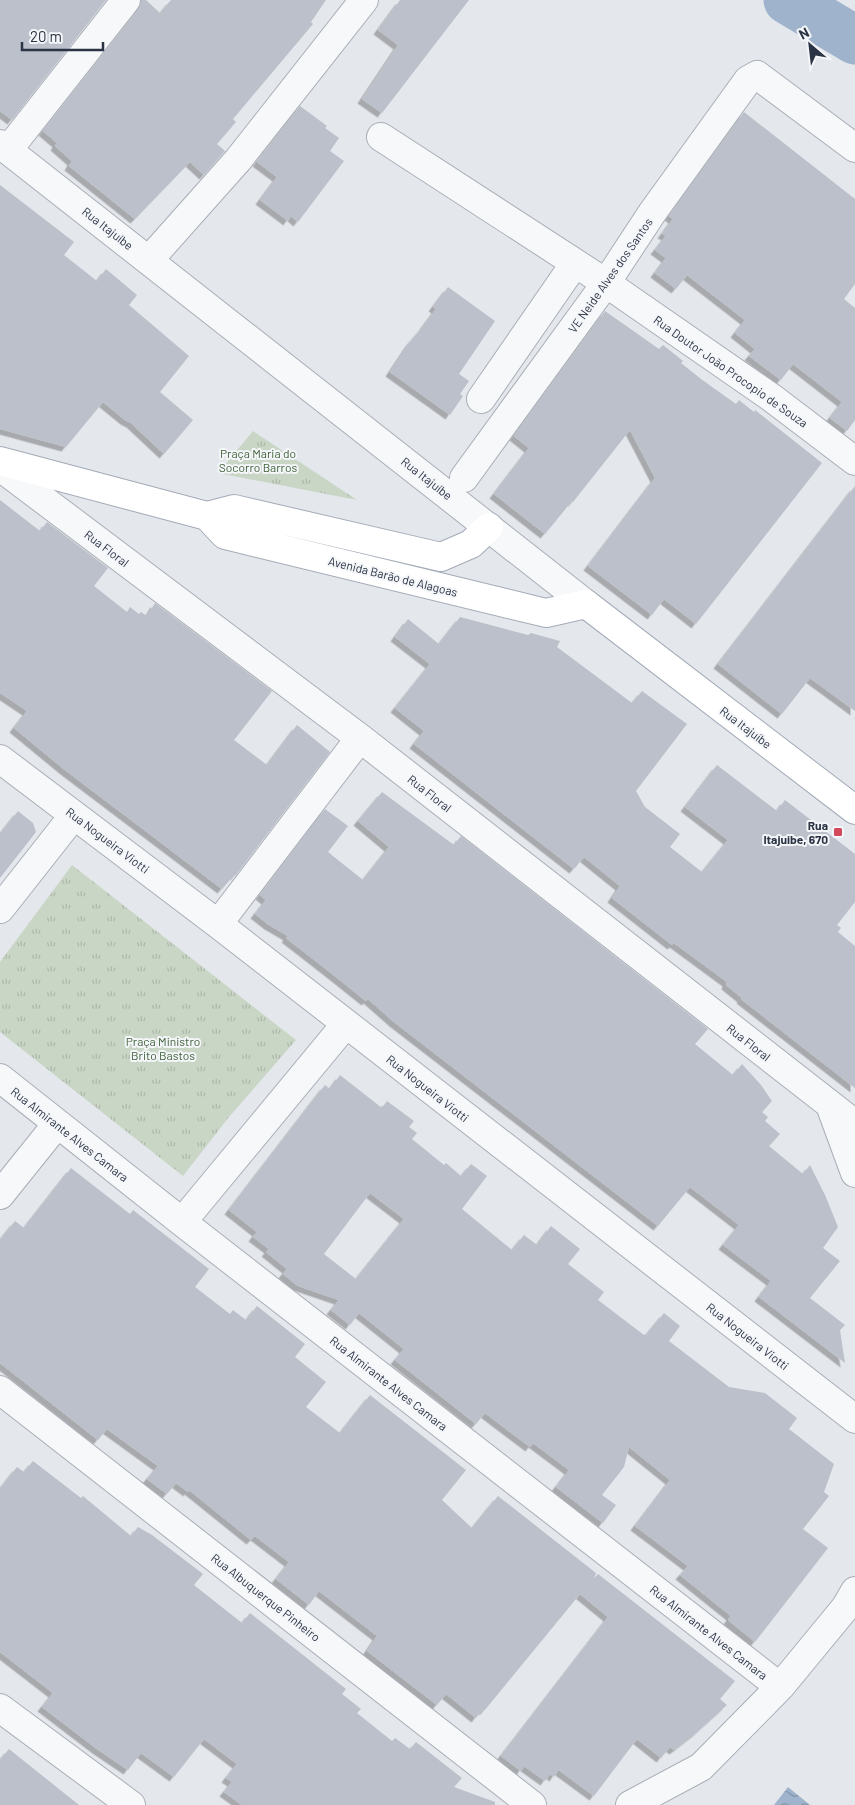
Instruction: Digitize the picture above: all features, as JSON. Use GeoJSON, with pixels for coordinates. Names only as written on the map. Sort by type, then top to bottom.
{"type":"FeatureCollection","features":[{"type":"Feature","properties":{"kind":"main road"},"geometry":{"type":"LineString","coordinates":[[0,461],[207,516],[234,509],[441,557],[471,544],[489,526]]}},
{"type":"Feature","properties":{"kind":"main road","name":"Avenida Barão de Alagoas"},"geometry":{"type":"LineString","coordinates":[[207,516],[225,535],[546,613],[586,604]]}},
{"type":"Feature","properties":{"kind":"main road","name":"Rua Itajuíbe"},"geometry":{"type":"LineString","coordinates":[[586,604],[855,810]]}},
{"type":"Feature","properties":{"kind":"street"},"geometry":{"type":"LineString","coordinates":[[4,147],[126,0]]}},
{"type":"Feature","properties":{"kind":"street"},"geometry":{"type":"LineString","coordinates":[[150,260],[238,160],[364,0]]}},
{"type":"Feature","properties":{"kind":"street","name":"VE Neide Alves dos Santos"},"geometry":{"type":"LineString","coordinates":[[464,478],[606,283],[652,213],[748,80],[756,76],[855,148]]}},
{"type":"Feature","properties":{"kind":"street","name":"Rua Doutor João Procopio de Souza"},"geometry":{"type":"LineString","coordinates":[[381,137],[606,283],[772,398],[855,461]]}},
{"type":"Feature","properties":{"kind":"street","name":"Rua Itajuíbe"},"geometry":{"type":"LineString","coordinates":[[4,147],[586,604]]}},
{"type":"Feature","properties":{"kind":"street"},"geometry":{"type":"LineString","coordinates":[[481,399],[575,263]]}},
{"type":"Feature","properties":{"kind":"street","name":"Rua Floral"},"geometry":{"type":"LineString","coordinates":[[0,467],[360,738],[855,1124]]}},
{"type":"Feature","properties":{"kind":"street"},"geometry":{"type":"LineString","coordinates":[[218,924],[360,738]]}},
{"type":"Feature","properties":{"kind":"street","name":"Rua Nogueira Viotti"},"geometry":{"type":"LineString","coordinates":[[0,759],[218,924],[855,1419]]}},
{"type":"Feature","properties":{"kind":"street"},"geometry":{"type":"LineString","coordinates":[[0,909],[74,815]]}},
{"type":"Feature","properties":{"kind":"street"},"geometry":{"type":"LineString","coordinates":[[182,1222],[346,1025]]}},
{"type":"Feature","properties":{"kind":"street","name":"Rua Almirante Alves Camara"},"geometry":{"type":"LineString","coordinates":[[0,1078],[780,1687]]}},
{"type":"Feature","properties":{"kind":"street"},"geometry":{"type":"LineString","coordinates":[[830,1105],[855,1173]]}},
{"type":"Feature","properties":{"kind":"street"},"geometry":{"type":"LineString","coordinates":[[0,1195],[57,1124]]}},
{"type":"Feature","properties":{"kind":"street","name":"Rua Albuquerque Pinheiro"},"geometry":{"type":"LineString","coordinates":[[0,1390],[532,1805]]}},
{"type":"Feature","properties":{"kind":"street"},"geometry":{"type":"LineString","coordinates":[[630,1805],[701,1767],[780,1687],[845,1608],[855,1591]]}},
{"type":"Feature","properties":{"kind":"street"},"geometry":{"type":"LineString","coordinates":[[0,1708],[123,1803]]}},
{"type":"Feature","properties":{"kind":"green space","name":"Praça Maria do Socorro Barros"},"geometry":{"type":"Polygon","coordinates":[[[253,431],[357,500],[218,473],[253,431]]]}},
{"type":"Feature","properties":{"kind":"green space","name":"Praça Ministro Brito Bastos"},"geometry":{"type":"Polygon","coordinates":[[[72,865],[296,1040],[229,1117],[183,1176],[0,1032],[0,962],[72,865]]]}},
{"type":"Feature","properties":{"kind":"water"},"geometry":{"type":"Polygon","coordinates":[[[788,1787],[810,1805],[774,1805],[788,1787]]]}},
{"type":"Feature","properties":{"kind":"building"},"geometry":{"type":"Polygon","coordinates":[[[0,0],[106,0],[12,120],[0,111],[0,0]]]}},
{"type":"Feature","properties":{"kind":"building"},"geometry":{"type":"Polygon","coordinates":[[[141,0],[146,0],[160,13],[171,0],[326,0],[311,22],[313,24],[233,119],[236,122],[217,144],[225,151],[204,175],[190,162],[135,219],[69,166],[72,161],[55,146],[57,143],[43,131],[138,10],[141,0]]]}},
{"type":"Feature","properties":{"kind":"building"},"geometry":{"type":"Polygon","coordinates":[[[400,0],[469,0],[382,113],[362,99],[398,45],[378,30],[400,0]]]}},
{"type":"Feature","properties":{"kind":"building"},"geometry":{"type":"Polygon","coordinates":[[[300,106],[327,126],[325,128],[339,138],[330,151],[344,161],[298,222],[291,216],[288,221],[260,200],[277,177],[257,162],[300,106]]]}},
{"type":"Feature","properties":{"kind":"building"},"geometry":{"type":"Polygon","coordinates":[[[744,112],[855,199],[855,284],[844,299],[855,308],[855,420],[847,431],[830,418],[842,402],[793,364],[781,380],[749,356],[755,349],[735,333],[745,320],[687,275],[676,289],[655,273],[666,258],[655,250],[666,236],[662,234],[673,219],[669,216],[744,112]]]}},
{"type":"Feature","properties":{"kind":"building"},"geometry":{"type":"Polygon","coordinates":[[[0,185],[74,242],[64,255],[97,281],[106,269],[137,295],[129,305],[189,356],[160,392],[193,420],[164,454],[131,423],[103,402],[66,447],[0,429],[0,185]]]}},
{"type":"Feature","properties":{"kind":"building"},"geometry":{"type":"Polygon","coordinates":[[[448,287],[495,321],[459,374],[469,381],[460,394],[463,396],[450,415],[390,372],[410,342],[436,309],[433,307],[448,287]]]}},
{"type":"Feature","properties":{"kind":"building"},"geometry":{"type":"Polygon","coordinates":[[[605,311],[659,349],[663,345],[701,379],[736,404],[739,400],[754,412],[755,410],[822,463],[696,624],[664,599],[652,615],[588,566],[655,478],[630,430],[545,534],[494,494],[529,448],[514,436],[605,311]]]}},
{"type":"Feature","properties":{"kind":"building"},"geometry":{"type":"Polygon","coordinates":[[[855,486],[855,711],[810,678],[782,714],[718,664],[855,486]]]}},
{"type":"Feature","properties":{"kind":"building"},"geometry":{"type":"Polygon","coordinates":[[[0,500],[40,531],[47,522],[108,568],[94,586],[127,612],[130,607],[139,614],[141,612],[147,616],[155,603],[272,691],[234,740],[267,765],[297,725],[330,752],[235,876],[222,889],[65,770],[14,728],[27,711],[0,693],[0,500]]]}},
{"type":"Feature","properties":{"kind":"building"},"geometry":{"type":"Polygon","coordinates":[[[460,617],[528,635],[531,633],[560,641],[557,647],[632,703],[642,691],[687,724],[636,791],[645,807],[680,834],[670,847],[702,872],[728,840],[685,807],[717,765],[777,811],[785,800],[855,854],[855,902],[837,925],[841,928],[838,932],[855,946],[855,1088],[741,999],[726,985],[727,982],[674,943],[672,945],[612,898],[620,886],[584,857],[574,869],[414,744],[424,731],[395,708],[430,664],[395,637],[408,619],[439,644],[460,617]]]}},
{"type":"Feature","properties":{"kind":"building"},"geometry":{"type":"Polygon","coordinates":[[[382,792],[454,845],[461,836],[708,1029],[695,1044],[733,1075],[742,1064],[761,1085],[772,1101],[762,1112],[768,1117],[765,1121],[780,1134],[769,1146],[803,1174],[810,1165],[838,1227],[823,1248],[840,1261],[810,1298],[845,1325],[840,1330],[845,1363],[759,1297],[771,1281],[723,1245],[739,1225],[690,1187],[658,1226],[394,1022],[368,999],[366,1001],[286,938],[288,936],[255,914],[266,900],[260,895],[325,809],[348,826],[328,852],[363,880],[389,847],[358,821],[382,792]]]}},
{"type":"Feature","properties":{"kind":"building"},"geometry":{"type":"Polygon","coordinates":[[[18,811],[33,823],[36,832],[0,878],[0,834],[18,811]]]}},
{"type":"Feature","properties":{"kind":"building"},"geometry":{"type":"Polygon","coordinates":[[[340,1075],[382,1108],[387,1101],[414,1121],[409,1127],[417,1133],[412,1139],[444,1165],[446,1163],[461,1176],[471,1164],[487,1176],[462,1209],[512,1250],[524,1235],[537,1245],[551,1226],[580,1249],[568,1264],[604,1292],[598,1300],[644,1335],[664,1313],[680,1326],[669,1341],[729,1387],[765,1393],[797,1418],[789,1429],[834,1464],[824,1492],[829,1496],[803,1529],[828,1548],[755,1642],[728,1620],[731,1616],[680,1575],[688,1566],[635,1526],[670,1480],[629,1447],[624,1467],[602,1495],[616,1505],[603,1523],[556,1487],[569,1470],[533,1443],[530,1447],[485,1413],[476,1424],[395,1360],[404,1349],[359,1313],[350,1325],[331,1310],[339,1300],[298,1286],[283,1274],[287,1269],[266,1252],[269,1249],[253,1237],[257,1232],[229,1210],[325,1085],[330,1089],[340,1075]],[[370,1193],[324,1254],[356,1279],[404,1219],[370,1193]]]}},
{"type":"Feature","properties":{"kind":"building"},"geometry":{"type":"Polygon","coordinates":[[[71,1168],[130,1214],[133,1210],[209,1269],[195,1287],[230,1314],[233,1310],[246,1320],[257,1306],[305,1344],[295,1357],[326,1382],[306,1407],[340,1433],[370,1395],[466,1470],[442,1500],[472,1528],[498,1496],[596,1573],[594,1578],[598,1574],[735,1681],[720,1699],[727,1705],[674,1750],[670,1747],[661,1758],[637,1739],[594,1796],[560,1771],[554,1777],[550,1774],[545,1781],[524,1766],[521,1771],[501,1756],[608,1617],[580,1594],[484,1711],[483,1709],[476,1718],[446,1694],[437,1705],[367,1651],[377,1636],[319,1591],[309,1605],[276,1579],[289,1562],[255,1536],[251,1540],[189,1490],[188,1492],[176,1483],[167,1494],[147,1479],[158,1466],[107,1429],[98,1440],[0,1363],[0,1240],[15,1221],[24,1228],[71,1168]]]}},
{"type":"Feature","properties":{"kind":"building"},"geometry":{"type":"Polygon","coordinates":[[[33,1461],[81,1498],[83,1496],[131,1536],[138,1527],[152,1535],[203,1574],[194,1585],[242,1623],[250,1613],[346,1689],[342,1694],[361,1709],[357,1713],[392,1741],[395,1738],[410,1749],[416,1742],[462,1778],[454,1787],[495,1802],[495,1805],[242,1805],[224,1792],[232,1782],[226,1778],[237,1764],[204,1739],[174,1777],[141,1753],[128,1770],[97,1749],[42,1707],[53,1693],[0,1652],[0,1489],[17,1467],[24,1472],[33,1461]]]}},
{"type":"Feature","properties":{"kind":"building"},"geometry":{"type":"Polygon","coordinates":[[[9,1749],[79,1805],[0,1805],[0,1760],[9,1749]]]}},
{"type":"Feature","properties":{"kind":"waterway"},"geometry":{"type":"LineString","coordinates":[[788,0],[855,40]]}},
{"type":"Feature","properties":{"kind":"place","name":"Rua Itajuibe, 670"},"geometry":{"type":"Point","coordinates":[838,832]}}]}
